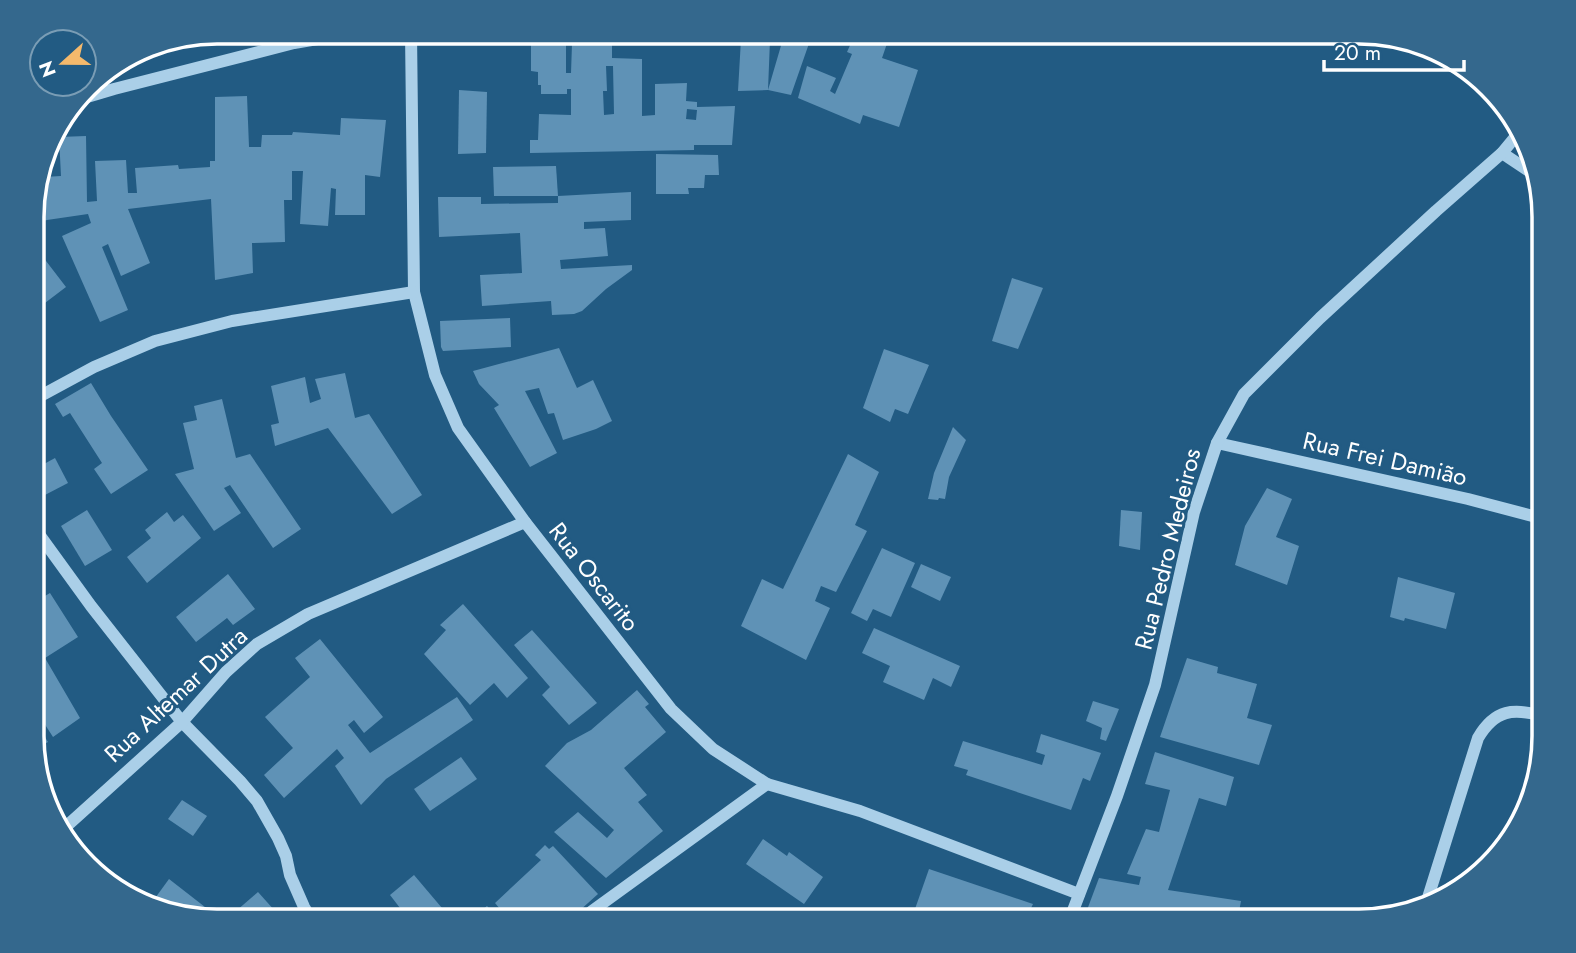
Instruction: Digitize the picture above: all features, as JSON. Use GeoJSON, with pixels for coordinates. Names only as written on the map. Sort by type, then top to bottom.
{"type":"FeatureCollection","features":[{"type":"Feature","properties":{"kind":"street"},"geometry":{"type":"LineString","coordinates":[[96,94],[290,44]]}},
{"type":"Feature","properties":{"kind":"street","name":"Rua Oscarito"},"geometry":{"type":"LineString","coordinates":[[411,44],[414,292],[435,376],[458,428],[525,522],[671,709],[713,749],[767,784],[860,811],[1079,894]]}},
{"type":"Feature","properties":{"kind":"street","name":"Rua Pedro Medeiros"},"geometry":{"type":"LineString","coordinates":[[1073,909],[1118,796],[1156,685],[1194,512],[1216,443],[1244,394],[1320,318],[1502,153],[1514,139]]}},
{"type":"Feature","properties":{"kind":"street"},"geometry":{"type":"LineString","coordinates":[[1502,153],[1525,168]]}},
{"type":"Feature","properties":{"kind":"street"},"geometry":{"type":"LineString","coordinates":[[44,394],[94,367],[155,341],[232,321],[414,292]]}},
{"type":"Feature","properties":{"kind":"street","name":"Rua Frei Damião"},"geometry":{"type":"LineString","coordinates":[[1216,443],[1532,516]]}},
{"type":"Feature","properties":{"kind":"street","name":"Rua Altemar Dutra"},"geometry":{"type":"LineString","coordinates":[[68,825],[182,722],[226,672],[257,645],[308,614],[525,522]]}},
{"type":"Feature","properties":{"kind":"street"},"geometry":{"type":"LineString","coordinates":[[44,541],[182,722],[257,802],[278,838],[306,909]]}},
{"type":"Feature","properties":{"kind":"street"},"geometry":{"type":"LineString","coordinates":[[1429,894],[1478,738],[1484,727],[1499,714],[1532,714]]}},
{"type":"Feature","properties":{"kind":"street"},"geometry":{"type":"LineString","coordinates":[[595,909],[767,784]]}},
{"type":"Feature","properties":{"kind":"building"},"geometry":{"type":"Polygon","coordinates":[[[531,44],[566,44],[566,73],[571,73],[572,44],[612,44],[612,58],[642,59],[642,116],[655,115],[655,84],[687,83],[686,101],[697,102],[697,107],[735,106],[732,145],[694,145],[694,150],[530,153],[530,140],[538,140],[539,114],[571,115],[571,89],[567,89],[567,94],[541,94],[538,72],[531,71],[531,44]],[[606,66],[604,115],[614,114],[613,66],[606,66]],[[687,109],[686,119],[696,120],[697,110],[687,109]]]}},
{"type":"Feature","properties":{"kind":"building"},"geometry":{"type":"Polygon","coordinates":[[[741,44],[770,44],[768,90],[738,91],[741,44]]]}},
{"type":"Feature","properties":{"kind":"building"},"geometry":{"type":"Polygon","coordinates":[[[781,44],[809,44],[791,95],[768,90],[781,44]]]}},
{"type":"Feature","properties":{"kind":"building"},"geometry":{"type":"Polygon","coordinates":[[[851,44],[887,44],[882,58],[918,70],[899,127],[863,115],[860,124],[798,98],[807,66],[836,78],[830,91],[835,94],[852,54],[847,52],[851,44]]]}},
{"type":"Feature","properties":{"kind":"building"},"geometry":{"type":"Polygon","coordinates":[[[459,90],[487,92],[486,153],[458,154],[459,90]]]}},
{"type":"Feature","properties":{"kind":"building"},"geometry":{"type":"Polygon","coordinates":[[[247,96],[249,147],[261,147],[262,135],[292,135],[293,132],[340,135],[341,118],[386,120],[380,177],[365,175],[365,215],[335,215],[336,189],[331,188],[328,226],[300,224],[303,171],[292,171],[292,200],[284,200],[285,242],[252,243],[253,273],[215,280],[211,199],[128,209],[150,263],[121,276],[108,244],[102,247],[128,310],[100,322],[62,236],[91,223],[88,214],[44,221],[49,177],[61,176],[59,146],[64,137],[86,136],[87,202],[97,201],[95,161],[126,160],[128,193],[137,193],[135,168],[178,165],[179,169],[210,167],[210,161],[215,161],[215,97],[247,96]]]}},
{"type":"Feature","properties":{"kind":"building"},"geometry":{"type":"Polygon","coordinates":[[[656,154],[718,155],[719,175],[705,175],[704,188],[688,188],[689,194],[656,194],[656,154]]]}},
{"type":"Feature","properties":{"kind":"building"},"geometry":{"type":"Polygon","coordinates":[[[556,166],[558,196],[494,196],[493,167],[556,166]]]}},
{"type":"Feature","properties":{"kind":"building"},"geometry":{"type":"Polygon","coordinates":[[[631,192],[631,220],[584,222],[584,229],[605,228],[608,256],[560,260],[561,269],[632,265],[632,270],[582,311],[574,314],[552,315],[551,301],[482,306],[480,275],[522,273],[520,233],[439,237],[438,197],[481,197],[481,204],[558,203],[558,196],[631,192]]]}},
{"type":"Feature","properties":{"kind":"building"},"geometry":{"type":"Polygon","coordinates":[[[44,258],[66,287],[44,304],[44,258]]]}},
{"type":"Feature","properties":{"kind":"building"},"geometry":{"type":"Polygon","coordinates":[[[1012,278],[1043,288],[1018,349],[992,341],[1012,278]]]}},
{"type":"Feature","properties":{"kind":"building"},"geometry":{"type":"Polygon","coordinates":[[[510,318],[511,347],[443,351],[441,347],[440,321],[510,318]]]}},
{"type":"Feature","properties":{"kind":"building"},"geometry":{"type":"Polygon","coordinates":[[[559,348],[577,388],[593,380],[612,421],[563,440],[554,413],[548,414],[539,388],[525,391],[557,453],[530,467],[494,408],[499,405],[479,384],[473,371],[559,348]]]}},
{"type":"Feature","properties":{"kind":"building"},"geometry":{"type":"Polygon","coordinates":[[[884,349],[929,365],[908,414],[895,409],[890,422],[863,408],[884,349]]]}},
{"type":"Feature","properties":{"kind":"building"},"geometry":{"type":"Polygon","coordinates":[[[345,373],[355,418],[369,414],[422,495],[392,514],[328,428],[275,446],[271,425],[279,423],[271,386],[305,377],[310,403],[321,399],[315,379],[345,373]]]}},
{"type":"Feature","properties":{"kind":"building"},"geometry":{"type":"Polygon","coordinates":[[[91,383],[148,470],[111,494],[94,469],[102,463],[70,413],[63,417],[55,404],[91,383]]]}},
{"type":"Feature","properties":{"kind":"building"},"geometry":{"type":"Polygon","coordinates":[[[222,399],[236,458],[250,454],[301,529],[273,548],[230,485],[224,488],[241,513],[214,531],[175,474],[194,469],[183,423],[197,420],[194,406],[222,399]]]}},
{"type":"Feature","properties":{"kind":"building"},"geometry":{"type":"Polygon","coordinates":[[[953,427],[966,440],[949,477],[945,499],[928,499],[934,473],[953,427]]]}},
{"type":"Feature","properties":{"kind":"building"},"geometry":{"type":"Polygon","coordinates":[[[848,454],[879,472],[855,525],[867,531],[836,592],[821,586],[815,601],[830,608],[806,660],[741,626],[762,579],[783,589],[848,454]]]}},
{"type":"Feature","properties":{"kind":"building"},"geometry":{"type":"Polygon","coordinates":[[[55,458],[68,483],[44,495],[44,464],[55,458]]]}},
{"type":"Feature","properties":{"kind":"building"},"geometry":{"type":"Polygon","coordinates":[[[1267,488],[1292,499],[1276,537],[1299,546],[1287,585],[1235,565],[1245,526],[1267,488]]]}},
{"type":"Feature","properties":{"kind":"building"},"geometry":{"type":"Polygon","coordinates":[[[87,510],[112,550],[85,566],[61,526],[87,510]]]}},
{"type":"Feature","properties":{"kind":"building"},"geometry":{"type":"Polygon","coordinates":[[[1121,510],[1142,512],[1140,550],[1119,546],[1121,510]]]}},
{"type":"Feature","properties":{"kind":"building"},"geometry":{"type":"Polygon","coordinates":[[[167,512],[174,522],[183,515],[201,538],[147,583],[127,557],[151,538],[145,530],[167,512]]]}},
{"type":"Feature","properties":{"kind":"building"},"geometry":{"type":"Polygon","coordinates":[[[882,548],[915,563],[891,617],[873,609],[867,621],[851,613],[882,548]]]}},
{"type":"Feature","properties":{"kind":"building"},"geometry":{"type":"Polygon","coordinates":[[[921,564],[951,577],[940,601],[911,587],[921,564]]]}},
{"type":"Feature","properties":{"kind":"building"},"geometry":{"type":"Polygon","coordinates":[[[228,574],[255,609],[233,625],[227,618],[196,642],[176,617],[228,574]]]}},
{"type":"Feature","properties":{"kind":"building"},"geometry":{"type":"Polygon","coordinates":[[[1398,577],[1455,593],[1446,629],[1405,618],[1404,621],[1390,617],[1398,577]]]}},
{"type":"Feature","properties":{"kind":"building"},"geometry":{"type":"Polygon","coordinates":[[[50,593],[78,637],[45,658],[80,718],[53,737],[44,723],[44,597],[50,593]]]}},
{"type":"Feature","properties":{"kind":"building"},"geometry":{"type":"Polygon","coordinates":[[[463,604],[528,678],[507,698],[494,683],[470,705],[424,654],[446,630],[440,625],[463,604]]]}},
{"type":"Feature","properties":{"kind":"building"},"geometry":{"type":"Polygon","coordinates":[[[874,628],[960,666],[951,687],[933,678],[924,700],[883,682],[890,666],[862,653],[874,628]]]}},
{"type":"Feature","properties":{"kind":"building"},"geometry":{"type":"Polygon","coordinates":[[[532,630],[597,703],[569,725],[542,695],[550,687],[514,645],[532,630]]]}},
{"type":"Feature","properties":{"kind":"building"},"geometry":{"type":"Polygon","coordinates":[[[320,639],[383,717],[364,733],[354,720],[348,725],[370,753],[457,697],[473,720],[386,779],[361,805],[335,766],[344,758],[337,749],[284,798],[264,775],[293,748],[265,717],[310,677],[295,658],[320,639]]]}},
{"type":"Feature","properties":{"kind":"building"},"geometry":{"type":"Polygon","coordinates":[[[1187,658],[1218,667],[1217,673],[1257,684],[1247,718],[1272,725],[1259,765],[1160,737],[1187,658]]]}},
{"type":"Feature","properties":{"kind":"building"},"geometry":{"type":"Polygon","coordinates":[[[637,690],[649,704],[645,707],[666,732],[624,768],[647,795],[638,802],[663,831],[606,878],[554,832],[578,812],[607,838],[614,830],[545,766],[567,743],[591,730],[637,690]]]}},
{"type":"Feature","properties":{"kind":"building"},"geometry":{"type":"Polygon","coordinates":[[[1093,701],[1119,709],[1106,741],[1100,739],[1102,728],[1086,721],[1093,701]]]}},
{"type":"Feature","properties":{"kind":"building"},"geometry":{"type":"Polygon","coordinates":[[[1041,734],[1101,753],[1090,781],[1083,778],[1071,810],[966,775],[968,770],[954,766],[963,741],[1042,765],[1045,755],[1036,752],[1041,734]]]}},
{"type":"Feature","properties":{"kind":"building"},"geometry":{"type":"Polygon","coordinates":[[[1155,752],[1234,777],[1226,806],[1199,798],[1168,890],[1241,901],[1240,909],[1087,909],[1099,878],[1139,885],[1141,877],[1127,874],[1146,829],[1159,832],[1170,790],[1145,784],[1155,752]]]}},
{"type":"Feature","properties":{"kind":"building"},"geometry":{"type":"Polygon","coordinates":[[[461,757],[477,779],[430,811],[414,789],[461,757]]]}},
{"type":"Feature","properties":{"kind":"building"},"geometry":{"type":"Polygon","coordinates":[[[182,800],[207,816],[193,836],[168,819],[182,800]]]}},
{"type":"Feature","properties":{"kind":"building"},"geometry":{"type":"Polygon","coordinates":[[[763,839],[787,856],[789,852],[823,877],[804,904],[746,864],[763,839]]]}},
{"type":"Feature","properties":{"kind":"building"},"geometry":{"type":"Polygon","coordinates":[[[545,845],[549,849],[553,846],[598,894],[581,909],[500,909],[495,903],[541,860],[535,855],[545,845]]]}},
{"type":"Feature","properties":{"kind":"building"},"geometry":{"type":"Polygon","coordinates":[[[929,869],[1033,904],[1031,909],[915,909],[929,869]]]}},
{"type":"Feature","properties":{"kind":"building"},"geometry":{"type":"Polygon","coordinates":[[[414,875],[443,909],[401,909],[390,895],[414,875]]]}},
{"type":"Feature","properties":{"kind":"building"},"geometry":{"type":"Polygon","coordinates":[[[169,879],[207,909],[194,908],[156,898],[169,879]]]}},
{"type":"Feature","properties":{"kind":"building"},"geometry":{"type":"Polygon","coordinates":[[[258,892],[273,909],[238,909],[258,892]]]}}]}
